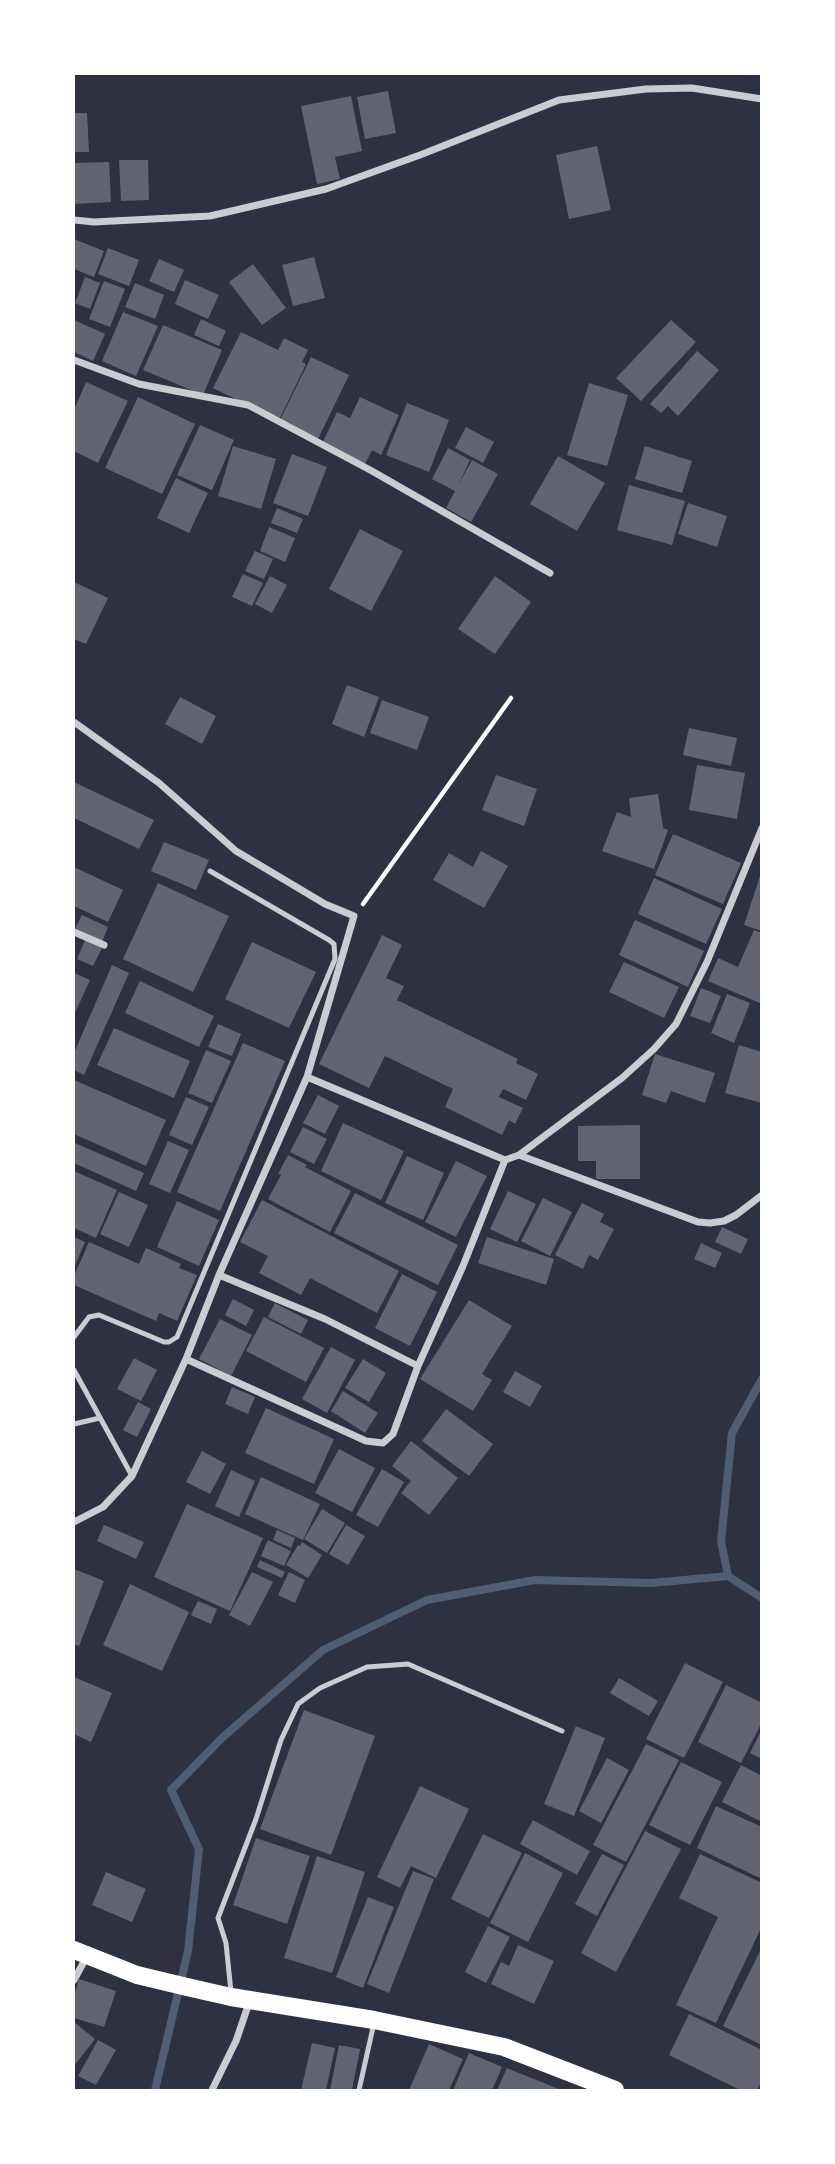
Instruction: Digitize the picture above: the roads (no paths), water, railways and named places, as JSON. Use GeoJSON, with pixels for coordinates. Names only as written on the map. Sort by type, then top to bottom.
{"type":"FeatureCollection","features":[{"type":"Feature","properties":{"kind":"main road"},"geometry":{"type":"LineString","coordinates":[[80,1953],[137,1975],[227,1996],[374,2020],[503,2047],[615,2091]]}},
{"type":"Feature","properties":{"kind":"street"},"geometry":{"type":"LineString","coordinates":[[74,220],[94,222],[209,216],[326,189],[559,100],[646,89],[692,88],[761,99]]}},
{"type":"Feature","properties":{"kind":"street"},"geometry":{"type":"LineString","coordinates":[[74,360],[139,384],[248,405],[373,471],[550,573]]}},
{"type":"Feature","properties":{"kind":"street"},"geometry":{"type":"LineString","coordinates":[[74,722],[159,783],[236,851],[325,904],[354,916],[307,1077],[219,1275],[186,1359],[132,1476],[103,1507],[74,1522]]}},
{"type":"Feature","properties":{"kind":"street"},"geometry":{"type":"LineString","coordinates":[[307,1077],[505,1160],[519,1155],[622,1078],[654,1049],[676,1024],[707,962],[761,828]]}},
{"type":"Feature","properties":{"kind":"street"},"geometry":{"type":"LineString","coordinates":[[74,932],[104,945]]}},
{"type":"Feature","properties":{"kind":"street"},"geometry":{"type":"LineString","coordinates":[[519,1155],[698,1222],[724,1221],[761,1195]]}},
{"type":"Feature","properties":{"kind":"street"},"geometry":{"type":"LineString","coordinates":[[186,1359],[366,1441],[383,1443],[393,1434],[418,1366],[463,1266],[505,1160]]}},
{"type":"Feature","properties":{"kind":"street"},"geometry":{"type":"LineString","coordinates":[[219,1275],[324,1319],[418,1366]]}},
{"type":"Feature","properties":{"kind":"street"},"geometry":{"type":"LineString","coordinates":[[74,1980],[80,1953]]}},
{"type":"Feature","properties":{"kind":"street"},"geometry":{"type":"LineString","coordinates":[[212,2091],[236,2041],[250,2000]]}},
{"type":"Feature","properties":{"kind":"lane"},"geometry":{"type":"LineString","coordinates":[[74,1337],[89,1317],[99,1315],[164,1342],[177,1337],[335,959],[334,944],[329,940],[209,871]]}},
{"type":"Feature","properties":{"kind":"lane"},"geometry":{"type":"LineString","coordinates":[[74,1370],[132,1476]]}},
{"type":"Feature","properties":{"kind":"lane"},"geometry":{"type":"LineString","coordinates":[[74,1424],[100,1418]]}},
{"type":"Feature","properties":{"kind":"lane"},"geometry":{"type":"LineString","coordinates":[[227,1996],[226,1943],[218,1917],[256,1819],[281,1740],[298,1704],[320,1688],[367,1667],[408,1664],[562,1731]]}},
{"type":"Feature","properties":{"kind":"lane"},"geometry":{"type":"LineString","coordinates":[[359,2091],[374,2020]]}},
{"type":"Feature","properties":{"kind":"waterway"},"geometry":{"type":"LineString","coordinates":[[762,1379],[732,1433],[721,1541],[728,1576],[762,1598]]}},
{"type":"Feature","properties":{"kind":"waterway"},"geometry":{"type":"LineString","coordinates":[[155,2090],[188,1951],[199,1849],[171,1790],[223,1737],[323,1650],[427,1600],[535,1580],[651,1583],[728,1576]]}}]}
